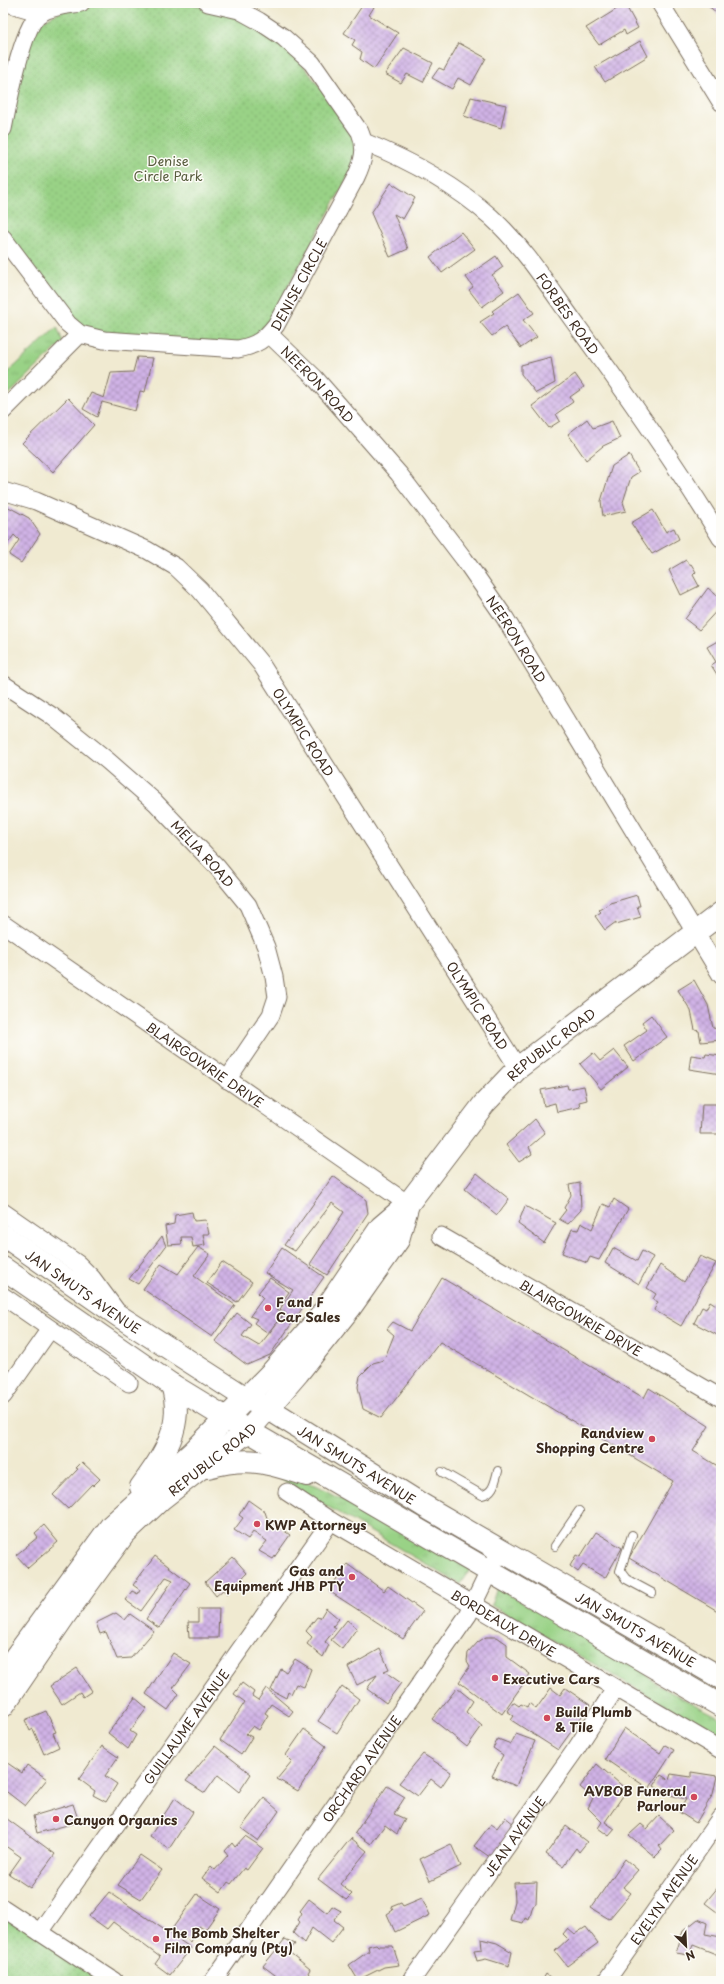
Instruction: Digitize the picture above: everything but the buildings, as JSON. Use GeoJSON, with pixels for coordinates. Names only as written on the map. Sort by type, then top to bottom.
{"type":"FeatureCollection","features":[{"type":"Feature","properties":{"kind":"main road","name":"REPUBLIC ROAD"},"geometry":{"type":"LineString","coordinates":[[3,1674],[111,1526],[192,1452],[274,1371],[321,1316],[381,1227],[408,1204],[484,1104],[518,1068],[721,913]]}},
{"type":"Feature","properties":{"kind":"main road","name":"REPUBLIC ROAD"},"geometry":{"type":"LineString","coordinates":[[3,1706],[65,1615],[124,1534],[161,1499],[202,1469],[248,1431],[269,1409],[350,1308],[398,1240],[408,1204]]}},
{"type":"Feature","properties":{"kind":"main road","name":"JAN SMUTS AVENUE"},"geometry":{"type":"LineString","coordinates":[[3,1235],[119,1316],[246,1398],[269,1409],[411,1499],[721,1678]]}},
{"type":"Feature","properties":{"kind":"main road","name":"JAN SMUTS AVENUE"},"geometry":{"type":"LineString","coordinates":[[3,1268],[172,1385],[226,1418],[721,1706]]}},
{"type":"Feature","properties":{"kind":"main road"},"geometry":{"type":"LineString","coordinates":[[111,1526],[147,1478],[168,1446],[174,1432],[176,1398],[172,1385]]}},
{"type":"Feature","properties":{"kind":"main road"},"geometry":{"type":"LineString","coordinates":[[202,1469],[241,1460],[266,1462],[351,1490]]}},
{"type":"Feature","properties":{"kind":"street"},"geometry":{"type":"LineString","coordinates":[[7,3],[41,13],[80,3]]}},
{"type":"Feature","properties":{"kind":"street"},"geometry":{"type":"LineString","coordinates":[[208,3],[240,6],[258,21],[283,37],[312,63],[360,132],[364,142]]}},
{"type":"Feature","properties":{"kind":"street"},"geometry":{"type":"LineString","coordinates":[[660,3],[721,102]]}},
{"type":"Feature","properties":{"kind":"street"},"geometry":{"type":"LineString","coordinates":[[3,129],[26,35],[41,13]]}},
{"type":"Feature","properties":{"kind":"street","name":"DENISE CIRCLE"},"geometry":{"type":"LineString","coordinates":[[3,238],[68,324],[80,334],[104,340],[238,350],[256,345],[269,334],[276,324],[362,165],[364,142]]}},
{"type":"Feature","properties":{"kind":"street","name":"FORBES ROAD"},"geometry":{"type":"LineString","coordinates":[[364,142],[409,162],[465,196],[491,217],[510,236],[534,266],[665,449],[721,538]]}},
{"type":"Feature","properties":{"kind":"street"},"geometry":{"type":"LineString","coordinates":[[3,411],[80,334]]}},
{"type":"Feature","properties":{"kind":"street","name":"NEERON ROAD"},"geometry":{"type":"LineString","coordinates":[[269,334],[315,378],[399,474],[464,559],[505,618],[721,975]]}},
{"type":"Feature","properties":{"kind":"street","name":"OLYMPIC ROAD"},"geometry":{"type":"LineString","coordinates":[[3,491],[36,501],[147,550],[176,567],[200,590],[261,664],[518,1068]]}},
{"type":"Feature","properties":{"kind":"street","name":"MELIA ROAD"},"geometry":{"type":"LineString","coordinates":[[3,684],[52,716],[108,761],[143,792],[213,862],[248,905],[266,947],[274,977],[277,997],[271,1015],[227,1080]]}},
{"type":"Feature","properties":{"kind":"street","name":"BLAIRGOWRIE DRIVE"},"geometry":{"type":"LineString","coordinates":[[3,924],[408,1204]]}},
{"type":"Feature","properties":{"kind":"street"},"geometry":{"type":"LineString","coordinates":[[3,1212],[78,1264],[92,1278],[119,1316]]}},
{"type":"Feature","properties":{"kind":"street","name":"BLAIRGOWRIE DRIVE"},"geometry":{"type":"LineString","coordinates":[[441,1236],[721,1398]]}},
{"type":"Feature","properties":{"kind":"street"},"geometry":{"type":"LineString","coordinates":[[3,1296],[129,1383]]}},
{"type":"Feature","properties":{"kind":"street"},"geometry":{"type":"LineString","coordinates":[[3,1396],[50,1329]]}},
{"type":"Feature","properties":{"kind":"street","name":"BORDEAUX DRIVE"},"geometry":{"type":"LineString","coordinates":[[287,1492],[331,1521],[721,1750]]}},
{"type":"Feature","properties":{"kind":"street","name":"GUILLAUME AVENUE"},"geometry":{"type":"LineString","coordinates":[[40,1932],[331,1521]]}},
{"type":"Feature","properties":{"kind":"street","name":"ORCHARD AVENUE"},"geometry":{"type":"LineString","coordinates":[[213,1981],[468,1615],[499,1550]]}},
{"type":"Feature","properties":{"kind":"street","name":"JEAN AVENUE"},"geometry":{"type":"LineString","coordinates":[[411,1981],[571,1755],[615,1689]]}},
{"type":"Feature","properties":{"kind":"street","name":"EVELYN AVENUE"},"geometry":{"type":"LineString","coordinates":[[606,1981],[721,1817]]}},
{"type":"Feature","properties":{"kind":"street"},"geometry":{"type":"LineString","coordinates":[[3,1908],[114,1981]]}},
{"type":"Feature","properties":{"kind":"lane"},"geometry":{"type":"LineString","coordinates":[[442,1472],[482,1495],[489,1493],[492,1489],[498,1471]]}},
{"type":"Feature","properties":{"kind":"lane"},"geometry":{"type":"LineString","coordinates":[[555,1546],[579,1511]]}},
{"type":"Feature","properties":{"kind":"lane"},"geometry":{"type":"LineString","coordinates":[[632,1536],[620,1571],[626,1579],[652,1593]]}},
{"type":"Feature","properties":{"kind":"green space","name":"Denise Circle Park"},"geometry":{"type":"Polygon","coordinates":[[[77,3],[186,3],[245,16],[282,38],[365,146],[256,345],[81,337],[3,249],[3,139],[29,28],[77,3]]]}},
{"type":"Feature","properties":{"kind":"green space"},"geometry":{"type":"Polygon","coordinates":[[[57,327],[63,342],[3,400],[3,377],[57,327]]]}},
{"type":"Feature","properties":{"kind":"green space"},"geometry":{"type":"Polygon","coordinates":[[[267,1471],[318,1486],[470,1569],[460,1584],[267,1471]]]}},
{"type":"Feature","properties":{"kind":"green space"},"geometry":{"type":"Polygon","coordinates":[[[497,1588],[636,1665],[659,1686],[721,1718],[721,1737],[491,1605],[497,1588]]]}},
{"type":"Feature","properties":{"kind":"green space"},"geometry":{"type":"Polygon","coordinates":[[[3,1909],[114,1981],[3,1981],[3,1909]]]}},
{"type":"Feature","properties":{"kind":"place","name":"F and F Car Sales"},"geometry":{"type":"Point","coordinates":[268,1308]}},
{"type":"Feature","properties":{"kind":"place","name":"Randview Shopping Centre"},"geometry":{"type":"Point","coordinates":[652,1439]}},
{"type":"Feature","properties":{"kind":"place","name":"KWP Attorneys"},"geometry":{"type":"Point","coordinates":[257,1524]}},
{"type":"Feature","properties":{"kind":"place","name":"Gas and Equipment JHB PTY"},"geometry":{"type":"Point","coordinates":[352,1577]}},
{"type":"Feature","properties":{"kind":"place","name":"Executive Cars"},"geometry":{"type":"Point","coordinates":[495,1678]}},
{"type":"Feature","properties":{"kind":"place","name":"Build Plumb & Tile"},"geometry":{"type":"Point","coordinates":[547,1718]}},
{"type":"Feature","properties":{"kind":"place","name":"AVBOB Funeral Parlour"},"geometry":{"type":"Point","coordinates":[694,1797]}},
{"type":"Feature","properties":{"kind":"place","name":"Canyon Organics"},"geometry":{"type":"Point","coordinates":[56,1819]}},
{"type":"Feature","properties":{"kind":"place","name":"The Bomb Shelter Film Company (Pty)"},"geometry":{"type":"Point","coordinates":[156,1939]}}]}
